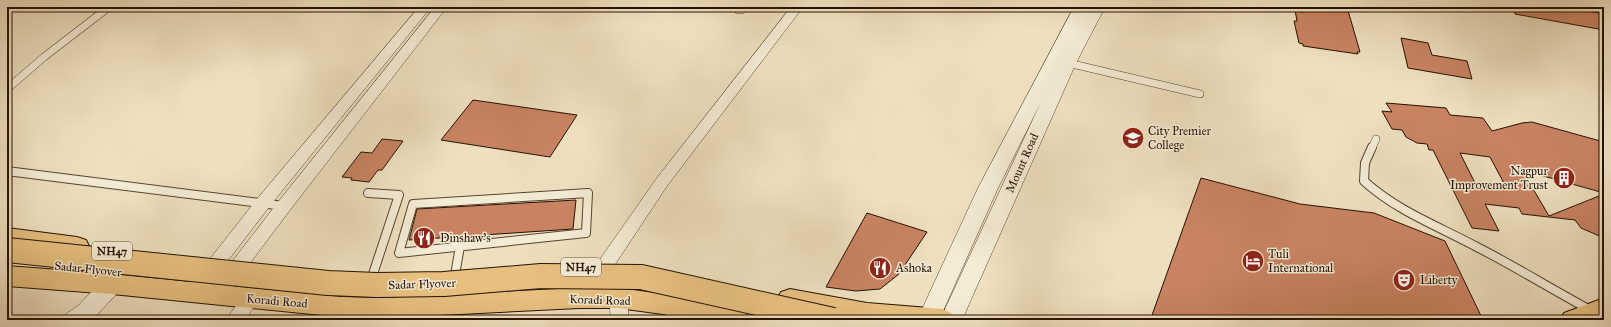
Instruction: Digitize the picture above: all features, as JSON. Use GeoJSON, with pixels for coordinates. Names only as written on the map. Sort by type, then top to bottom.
{"type":"FeatureCollection","features":[{"type":"Feature","properties":{"kind":"main road","name":"NH47"},"geometry":{"type":"LineString","coordinates":[[7,237],[137,255],[229,263],[305,272],[372,276],[394,277],[455,275],[549,268],[634,268],[681,275],[798,301],[867,313],[937,320]]}},
{"type":"Feature","properties":{"kind":"main road","name":"Sadar Flyover"},"geometry":{"type":"LineString","coordinates":[[7,250],[328,283],[377,285],[444,284],[541,276],[641,277],[833,320]]}},
{"type":"Feature","properties":{"kind":"main road","name":"Sadar Flyover"},"geometry":{"type":"LineString","coordinates":[[7,260],[126,273],[345,293],[379,294],[582,286],[641,288],[788,320]]}},
{"type":"Feature","properties":{"kind":"main road","name":"Koradi Road"},"geometry":{"type":"LineString","coordinates":[[7,276],[112,284],[342,307],[380,308],[579,298],[619,309],[663,304],[737,320]]}},
{"type":"Feature","properties":{"kind":"street"},"geometry":{"type":"LineString","coordinates":[[205,293],[229,263],[263,203],[425,7]]}},
{"type":"Feature","properties":{"kind":"street"},"geometry":{"type":"LineString","coordinates":[[205,293],[229,263],[284,206],[441,7]]}},
{"type":"Feature","properties":{"kind":"street"},"geometry":{"type":"LineString","coordinates":[[604,267],[662,182],[797,7]]}},
{"type":"Feature","properties":{"kind":"street"},"geometry":{"type":"LineString","coordinates":[[937,320],[988,188],[1082,7]]}},
{"type":"Feature","properties":{"kind":"street","name":"Mount Road"},"geometry":{"type":"LineString","coordinates":[[937,320],[1097,7]]}},
{"type":"Feature","properties":{"kind":"street"},"geometry":{"type":"LineString","coordinates":[[74,320],[87,311],[112,284]]}},
{"type":"Feature","properties":{"kind":"street"},"geometry":{"type":"LineString","coordinates":[[235,320],[250,299]]}},
{"type":"Feature","properties":{"kind":"lane"},"geometry":{"type":"LineString","coordinates":[[7,89],[44,57],[109,7]]}},
{"type":"Feature","properties":{"kind":"lane"},"geometry":{"type":"LineString","coordinates":[[1068,63],[1200,94]]}},
{"type":"Feature","properties":{"kind":"lane"},"geometry":{"type":"LineString","coordinates":[[1376,139],[1365,163],[1364,181],[1378,195],[1418,218],[1467,242],[1590,313]]}},
{"type":"Feature","properties":{"kind":"lane"},"geometry":{"type":"LineString","coordinates":[[7,171],[284,206]]}},
{"type":"Feature","properties":{"kind":"lane"},"geometry":{"type":"LineString","coordinates":[[368,193],[399,195],[372,276]]}},
{"type":"Feature","properties":{"kind":"lane"},"geometry":{"type":"LineString","coordinates":[[588,193],[586,233],[460,246],[399,253],[413,204],[588,193]]}},
{"type":"Feature","properties":{"kind":"lane"},"geometry":{"type":"LineString","coordinates":[[455,275],[460,246]]}},
{"type":"Feature","properties":{"kind":"building"},"geometry":{"type":"Polygon","coordinates":[[[1302,7],[1347,7],[1360,52],[1357,52],[1358,54],[1303,46],[1303,44],[1299,43],[1294,21],[1297,21],[1295,10],[1303,12],[1302,7]]]}},
{"type":"Feature","properties":{"kind":"building"},"geometry":{"type":"Polygon","coordinates":[[[1515,7],[1563,7],[1604,14],[1604,30],[1515,14],[1515,7]]]}},
{"type":"Feature","properties":{"kind":"building"},"geometry":{"type":"Polygon","coordinates":[[[1401,38],[1428,43],[1432,55],[1467,61],[1472,79],[1408,68],[1401,38]]]}},
{"type":"Feature","properties":{"kind":"building"},"geometry":{"type":"Polygon","coordinates":[[[473,100],[577,115],[550,157],[441,140],[473,100]]]}},
{"type":"Feature","properties":{"kind":"building"},"geometry":{"type":"Polygon","coordinates":[[[1386,103],[1446,108],[1450,115],[1483,118],[1492,131],[1522,123],[1532,122],[1604,142],[1604,193],[1522,170],[1549,216],[1604,194],[1604,238],[1581,228],[1575,220],[1522,214],[1519,208],[1485,204],[1499,231],[1472,228],[1433,150],[1429,150],[1427,144],[1417,143],[1406,137],[1402,130],[1392,129],[1382,111],[1392,112],[1386,103]],[[1460,153],[1476,185],[1507,189],[1490,157],[1460,153]]]}},
{"type":"Feature","properties":{"kind":"building"},"geometry":{"type":"Polygon","coordinates":[[[382,139],[403,141],[382,170],[378,170],[369,182],[351,180],[352,178],[342,177],[361,152],[372,153],[382,139]]]}},
{"type":"Feature","properties":{"kind":"building","name":"Tuli International"},"geometry":{"type":"Polygon","coordinates":[[[1201,178],[1300,204],[1374,213],[1445,241],[1483,320],[1268,320],[1151,318],[1201,178]]]}},
{"type":"Feature","properties":{"kind":"building"},"geometry":{"type":"Polygon","coordinates":[[[576,200],[573,229],[409,240],[417,209],[576,200]]]}},
{"type":"Feature","properties":{"kind":"building"},"geometry":{"type":"Polygon","coordinates":[[[867,213],[927,232],[899,274],[880,289],[856,291],[826,287],[867,213]]]}},
{"type":"Feature","properties":{"kind":"place","name":"City Premier College"},"geometry":{"type":"Point","coordinates":[1133,138]}},
{"type":"Feature","properties":{"kind":"place","name":"Nagpur Improvement Trust"},"geometry":{"type":"Point","coordinates":[1564,178]}},
{"type":"Feature","properties":{"kind":"place","name":"Dinshaw's"},"geometry":{"type":"Point","coordinates":[424,238]}},
{"type":"Feature","properties":{"kind":"place","name":"Tuli International"},"geometry":{"type":"Point","coordinates":[1253,261]}},
{"type":"Feature","properties":{"kind":"place","name":"Ashoka"},"geometry":{"type":"Point","coordinates":[880,268]}},
{"type":"Feature","properties":{"kind":"place","name":"Liberty"},"geometry":{"type":"Point","coordinates":[1404,280]}}]}
